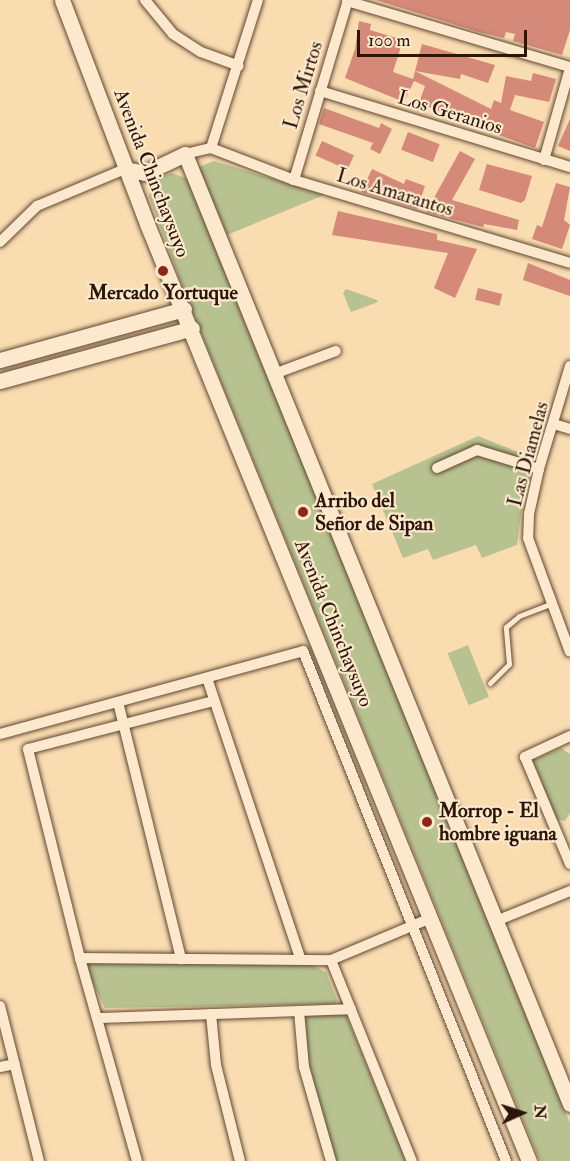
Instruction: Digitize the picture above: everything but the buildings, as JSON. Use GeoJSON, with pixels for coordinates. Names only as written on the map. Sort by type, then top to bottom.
{"type":"FeatureCollection","features":[{"type":"Feature","properties":{"kind":"street","name":"Avenida Chinchaysuyo"},"geometry":{"type":"LineString","coordinates":[[62,0],[125,169],[192,328],[529,1161]]}},
{"type":"Feature","properties":{"kind":"street"},"geometry":{"type":"LineString","coordinates":[[145,0],[173,34],[201,52],[239,66]]}},
{"type":"Feature","properties":{"kind":"street"},"geometry":{"type":"LineString","coordinates":[[0,242],[43,202],[125,169],[145,173],[185,154],[211,148],[239,66],[258,0]]}},
{"type":"Feature","properties":{"kind":"street"},"geometry":{"type":"LineString","coordinates":[[347,1],[570,67],[544,160]]}},
{"type":"Feature","properties":{"kind":"street","name":"Los Mirtos"},"geometry":{"type":"LineString","coordinates":[[294,180],[347,1]]}},
{"type":"Feature","properties":{"kind":"street","name":"Los Geranios"},"geometry":{"type":"LineString","coordinates":[[320,91],[570,167]]}},
{"type":"Feature","properties":{"kind":"street","name":"Los Amarantos"},"geometry":{"type":"LineString","coordinates":[[211,148],[294,180],[570,263]]}},
{"type":"Feature","properties":{"kind":"street","name":"Avenida Chinchaysuyo"},"geometry":{"type":"LineString","coordinates":[[185,154],[496,921],[566,1079],[570,1104]]}},
{"type":"Feature","properties":{"kind":"street"},"geometry":{"type":"LineString","coordinates":[[0,360],[184,309]]}},
{"type":"Feature","properties":{"kind":"street"},"geometry":{"type":"LineString","coordinates":[[0,381],[192,328]]}},
{"type":"Feature","properties":{"kind":"street"},"geometry":{"type":"LineString","coordinates":[[274,374],[336,351]]}},
{"type":"Feature","properties":{"kind":"street","name":"Las Diamelas"},"geometry":{"type":"LineString","coordinates":[[570,366],[539,469],[529,514],[528,538],[550,604],[566,634],[570,652]]}},
{"type":"Feature","properties":{"kind":"street"},"geometry":{"type":"LineString","coordinates":[[554,424],[570,429]]}},
{"type":"Feature","properties":{"kind":"street"},"geometry":{"type":"LineString","coordinates":[[437,468],[477,450],[539,469]]}},
{"type":"Feature","properties":{"kind":"street"},"geometry":{"type":"LineString","coordinates":[[0,734],[303,651],[506,1161]]}},
{"type":"Feature","properties":{"kind":"street"},"geometry":{"type":"LineString","coordinates":[[207,678],[301,960]]}},
{"type":"Feature","properties":{"kind":"street"},"geometry":{"type":"LineString","coordinates":[[137,1161],[99,1018],[80,958],[28,749],[214,701]]}},
{"type":"Feature","properties":{"kind":"street"},"geometry":{"type":"LineString","coordinates":[[118,702],[181,959]]}},
{"type":"Feature","properties":{"kind":"street"},"geometry":{"type":"LineString","coordinates":[[568,860],[525,757],[570,736]]}},
{"type":"Feature","properties":{"kind":"street"},"geometry":{"type":"LineString","coordinates":[[568,860],[570,844]]}},
{"type":"Feature","properties":{"kind":"street"},"geometry":{"type":"LineString","coordinates":[[496,921],[570,891]]}},
{"type":"Feature","properties":{"kind":"street"},"geometry":{"type":"LineString","coordinates":[[80,958],[331,960],[431,918]]}},
{"type":"Feature","properties":{"kind":"street"},"geometry":{"type":"LineString","coordinates":[[331,960],[412,1161]]}},
{"type":"Feature","properties":{"kind":"street"},"geometry":{"type":"LineString","coordinates":[[0,1006],[39,1161]]}},
{"type":"Feature","properties":{"kind":"street"},"geometry":{"type":"LineString","coordinates":[[99,1018],[351,1009]]}},
{"type":"Feature","properties":{"kind":"street"},"geometry":{"type":"LineString","coordinates":[[299,1011],[304,1067],[331,1161]]}},
{"type":"Feature","properties":{"kind":"street"},"geometry":{"type":"LineString","coordinates":[[211,1014],[216,1065],[240,1161]]}},
{"type":"Feature","properties":{"kind":"street"},"geometry":{"type":"LineString","coordinates":[[0,1067],[15,1064]]}},
{"type":"Feature","properties":{"kind":"lane"},"geometry":{"type":"LineString","coordinates":[[490,683],[509,664],[506,627],[519,616],[550,604]]}},
{"type":"Feature","properties":{"kind":"green space"},"geometry":{"type":"Polygon","coordinates":[[[214,161],[324,195],[227,235],[199,167],[214,161]]]}},
{"type":"Feature","properties":{"kind":"green space"},"geometry":{"type":"Polygon","coordinates":[[[172,173],[188,179],[570,1123],[570,1161],[540,1161],[189,303],[149,197],[151,185],[159,177],[172,173]]]}},
{"type":"Feature","properties":{"kind":"green space"},"geometry":{"type":"Polygon","coordinates":[[[346,289],[378,302],[351,312],[343,293],[346,289]]]}},
{"type":"Feature","properties":{"kind":"green space"},"geometry":{"type":"Polygon","coordinates":[[[478,436],[536,459],[523,498],[517,545],[482,558],[476,545],[433,560],[428,549],[403,558],[372,484],[478,436]]]}},
{"type":"Feature","properties":{"kind":"green space"},"geometry":{"type":"Polygon","coordinates":[[[468,645],[489,697],[469,705],[448,653],[468,645]]]}},
{"type":"Feature","properties":{"kind":"green space"},"geometry":{"type":"Polygon","coordinates":[[[561,748],[570,754],[570,813],[565,821],[556,819],[533,760],[561,748]]]}},
{"type":"Feature","properties":{"kind":"green space"},"geometry":{"type":"Polygon","coordinates":[[[90,961],[305,962],[326,972],[337,1000],[336,1004],[105,1008],[86,969],[90,961]]]}},
{"type":"Feature","properties":{"kind":"green space"},"geometry":{"type":"Polygon","coordinates":[[[308,1015],[346,1015],[406,1161],[334,1161],[306,1052],[303,1023],[308,1015]]]}},
{"type":"Feature","properties":{"kind":"place","name":"Mercado Yortuque"},"geometry":{"type":"Point","coordinates":[163,271]}},
{"type":"Feature","properties":{"kind":"place","name":"Arribo del Señor de Sipan"},"geometry":{"type":"Point","coordinates":[303,512]}},
{"type":"Feature","properties":{"kind":"place","name":"Morrop - El hombre iguana"},"geometry":{"type":"Point","coordinates":[427,822]}}]}
